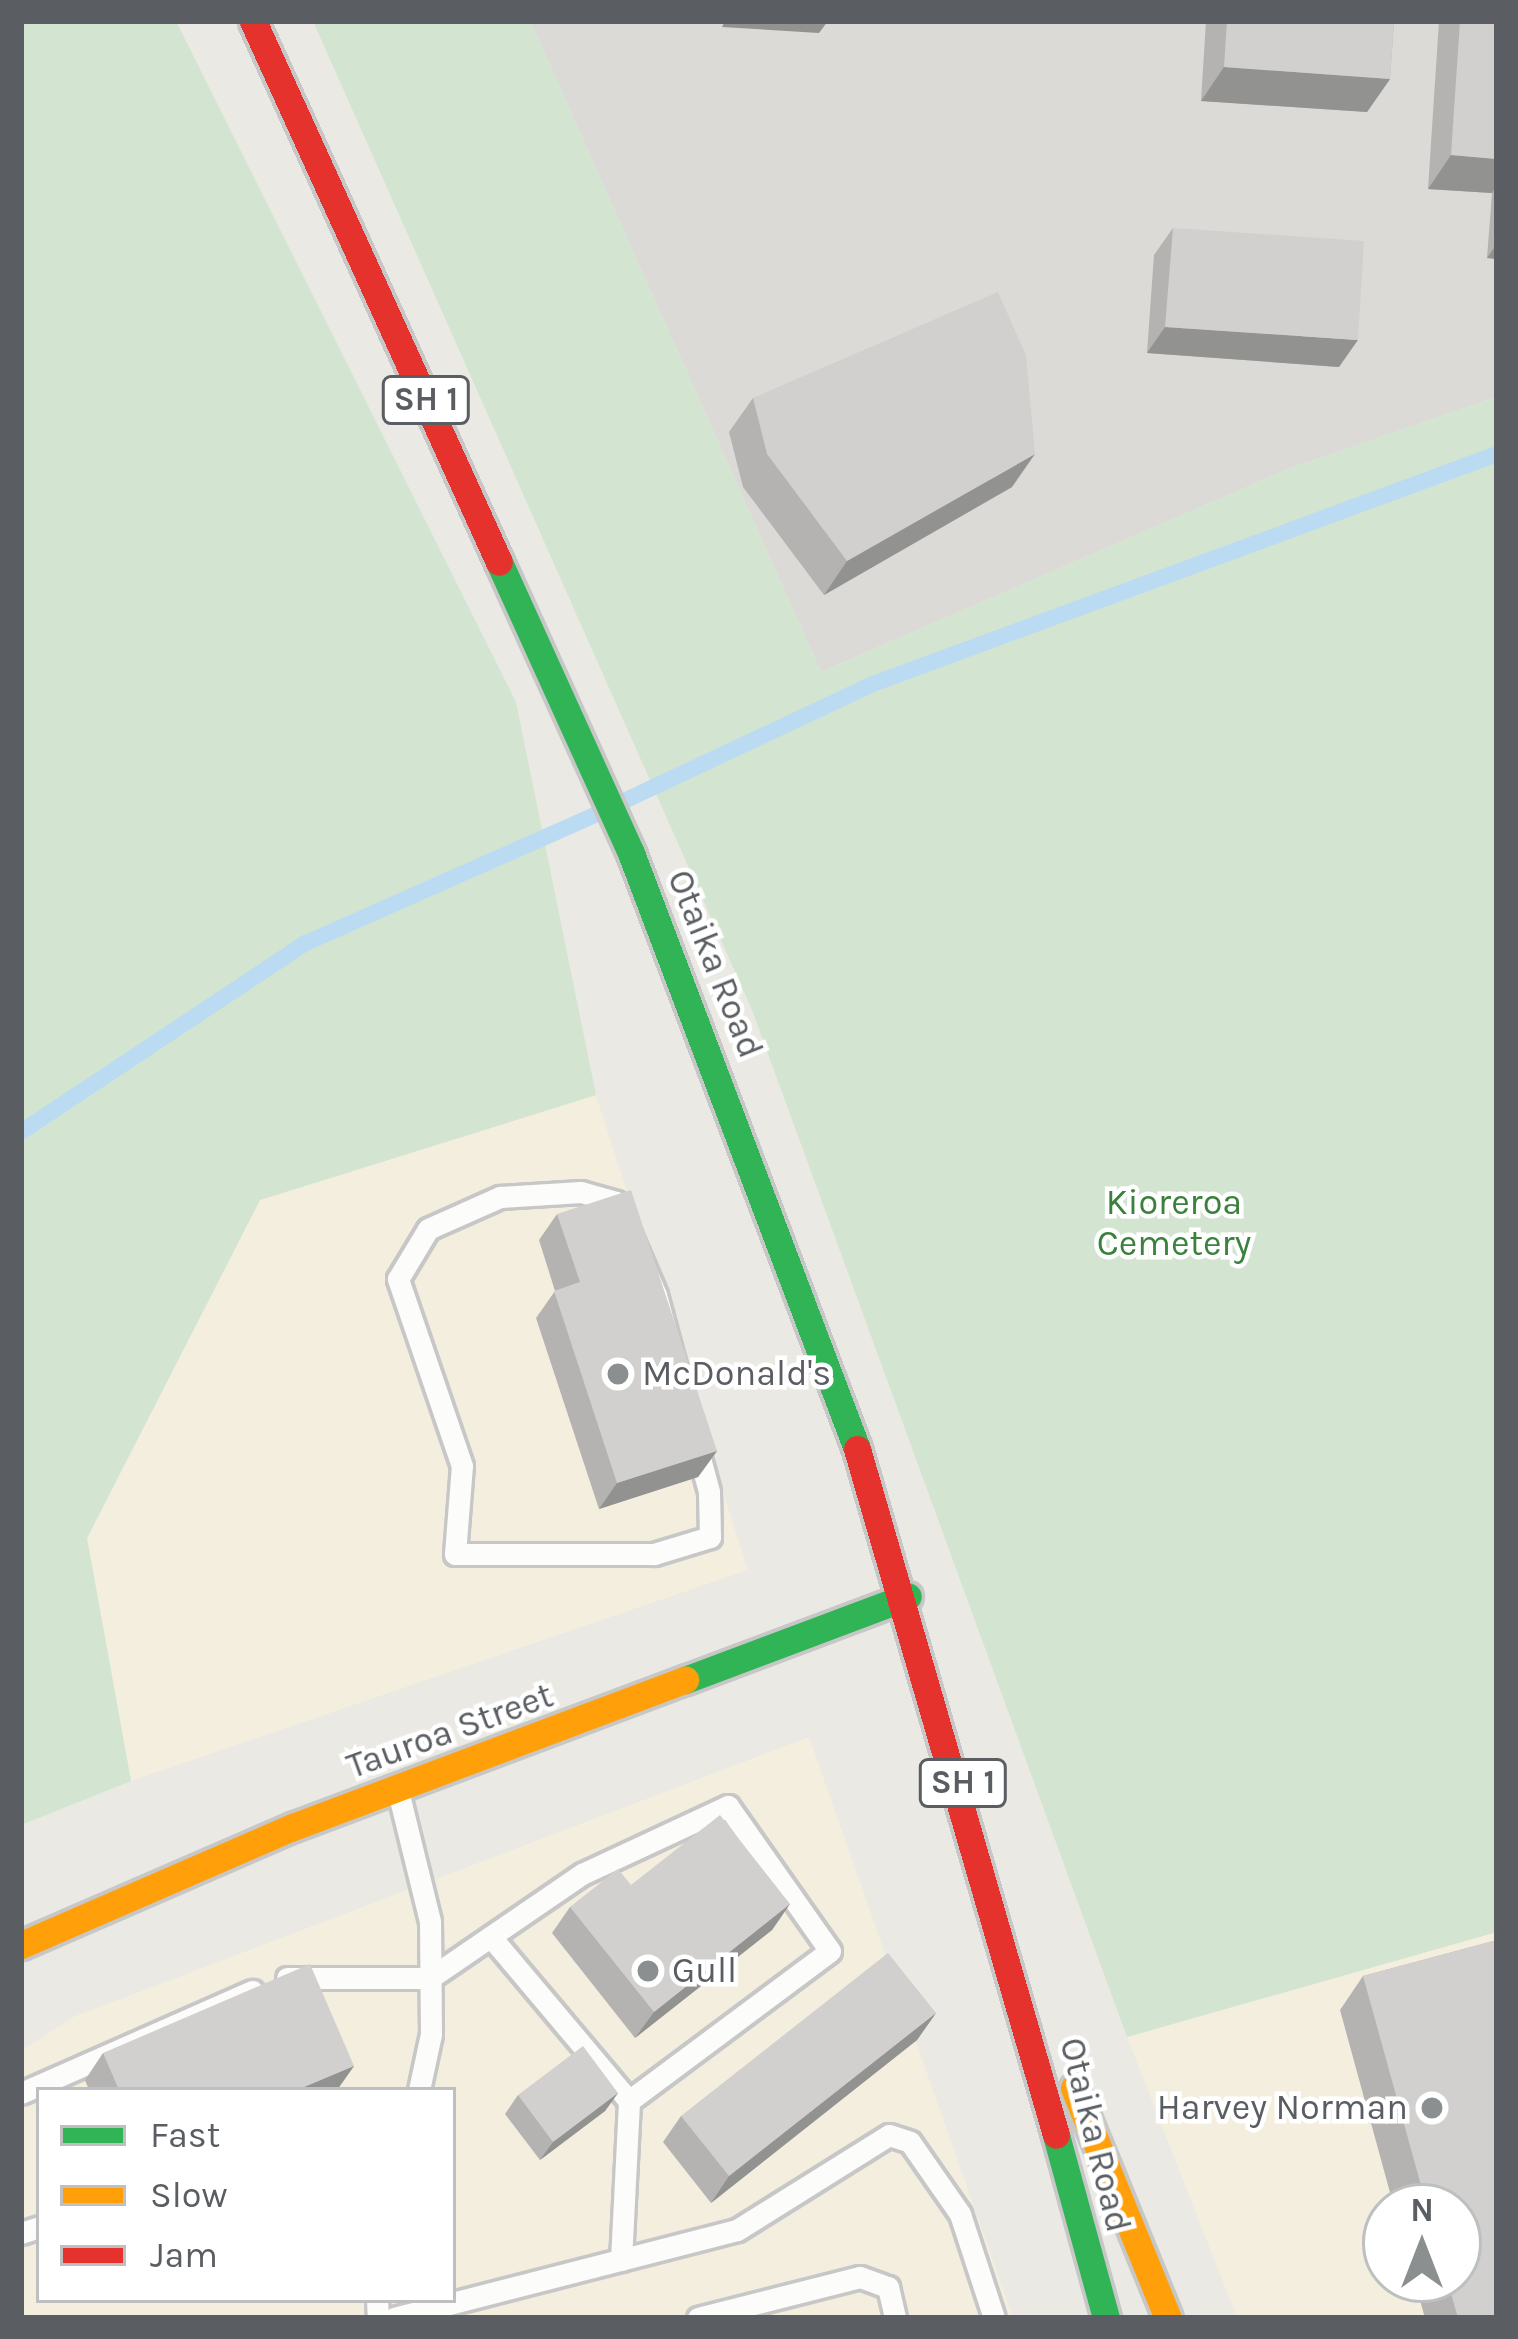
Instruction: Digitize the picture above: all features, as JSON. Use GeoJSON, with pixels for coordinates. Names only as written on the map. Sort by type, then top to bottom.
{"type":"FeatureCollection","features":[{"type":"Feature","properties":{"kind":"main road","name":"Otaika Road"},"geometry":{"type":"LineString","coordinates":[[253,21],[632,853],[777,1215],[908,1596],[1018,1969],[1106,2318]]}},
{"type":"Feature","properties":{"kind":"main road","name":"Tauroa Street"},"geometry":{"type":"LineString","coordinates":[[21,1945],[397,1789],[908,1596]]}},
{"type":"Feature","properties":{"kind":"main road","name":"Otaika Road"},"geometry":{"type":"LineString","coordinates":[[1018,1969],[1168,2318]]}},
{"type":"Feature","properties":{"kind":"lane"},"geometry":{"type":"LineString","coordinates":[[500,1197],[616,1202],[692,1418],[710,1537],[654,1554],[455,1554],[467,1511],[462,1466],[398,1280],[428,1229],[500,1197]]}},
{"type":"Feature","properties":{"kind":"lane"},"geometry":{"type":"LineString","coordinates":[[397,1789],[430,1921],[430,1978],[419,2087]]}},
{"type":"Feature","properties":{"kind":"lane"},"geometry":{"type":"LineString","coordinates":[[21,2093],[297,1974],[430,1978],[582,1874],[728,1806],[830,1951],[629,2101]]}},
{"type":"Feature","properties":{"kind":"lane"},"geometry":{"type":"LineString","coordinates":[[491,1937],[629,2101],[621,2260]]}},
{"type":"Feature","properties":{"kind":"lane"},"geometry":{"type":"LineString","coordinates":[[456,2302],[737,2230],[889,2135],[910,2142],[960,2214],[994,2318]]}},
{"type":"Feature","properties":{"kind":"lane"},"geometry":{"type":"LineString","coordinates":[[698,2318],[860,2277],[888,2288],[896,2318]]}},
{"type":"Feature","properties":{"kind":"lane"},"geometry":{"type":"LineString","coordinates":[[394,2318],[453,2303]]}},
{"type":"Feature","properties":{"kind":"shaded area"},"geometry":{"type":"Polygon","coordinates":[[[530,21],[1497,21],[1497,397],[1288,469],[821,672],[530,21]]]}},
{"type":"Feature","properties":{"kind":"shaded area"},"geometry":{"type":"Polygon","coordinates":[[[596,1095],[748,1570],[131,1781],[87,1539],[260,1200],[596,1095]]]}},
{"type":"Feature","properties":{"kind":"shaded area"},"geometry":{"type":"Polygon","coordinates":[[[809,1737],[1013,2318],[21,2318],[21,2051],[73,2017],[809,1737]]]}},
{"type":"Feature","properties":{"kind":"shaded area"},"geometry":{"type":"Polygon","coordinates":[[[1497,1932],[1497,2318],[1237,2318],[1127,2037],[1497,1932]]]}},
{"type":"Feature","properties":{"kind":"green space"},"geometry":{"type":"Polygon","coordinates":[[[21,21],[176,21],[516,702],[596,1095],[260,1200],[87,1538],[131,1781],[21,1825],[21,21]]]}},
{"type":"Feature","properties":{"kind":"green space","name":"Kioreroa Cemetery"},"geometry":{"type":"Polygon","coordinates":[[[313,21],[530,21],[821,672],[1288,469],[1497,397],[1497,1932],[1127,2037],[752,1010],[313,21]]]}},
{"type":"Feature","properties":{"kind":"building"},"geometry":{"type":"Polygon","coordinates":[[[1227,21],[1394,21],[1390,79],[1224,67],[1227,21]]]}},
{"type":"Feature","properties":{"kind":"building"},"geometry":{"type":"Polygon","coordinates":[[[1460,21],[1497,21],[1497,159],[1451,155],[1460,21]]]}},
{"type":"Feature","properties":{"kind":"building"},"geometry":{"type":"Polygon","coordinates":[[[1173,228],[1364,241],[1358,340],[1165,327],[1173,228]]]}},
{"type":"Feature","properties":{"kind":"building"},"geometry":{"type":"Polygon","coordinates":[[[998,292],[1026,355],[1035,454],[847,561],[767,454],[753,398],[998,292]]]}},
{"type":"Feature","properties":{"kind":"building"},"geometry":{"type":"Polygon","coordinates":[[[631,1190],[717,1451],[617,1483],[554,1291],[580,1282],[557,1214],[631,1190]]]}},
{"type":"Feature","properties":{"kind":"building"},"geometry":{"type":"Polygon","coordinates":[[[720,1815],[790,1904],[654,2012],[570,1907],[618,1869],[631,1885],[720,1815]]]}},
{"type":"Feature","properties":{"kind":"building","name":"Harvey Norman"},"geometry":{"type":"Polygon","coordinates":[[[1497,1940],[1497,2318],[1458,2318],[1454,2303],[1482,2303],[1482,2183],[1420,2183],[1363,1976],[1497,1940]]]}},
{"type":"Feature","properties":{"kind":"building"},"geometry":{"type":"Polygon","coordinates":[[[888,1953],[936,2013],[729,2176],[681,2116],[888,1953]]]}},
{"type":"Feature","properties":{"kind":"building"},"geometry":{"type":"Polygon","coordinates":[[[310,1964],[354,2066],[304,2087],[118,2087],[103,2053],[310,1964]]]}},
{"type":"Feature","properties":{"kind":"building"},"geometry":{"type":"Polygon","coordinates":[[[583,2046],[618,2093],[553,2142],[518,2095],[583,2046]]]}},
{"type":"Feature","properties":{"kind":"waterway"},"geometry":{"type":"LineString","coordinates":[[624,801],[870,685],[1497,454]]}},
{"type":"Feature","properties":{"kind":"waterway"},"geometry":{"type":"LineString","coordinates":[[21,1132],[306,943],[601,812]]}},
{"type":"Feature","properties":{"kind":"traffic: fast"},"geometry":{"type":"LineString","coordinates":[[499,562],[631,853],[857,1449]]}},
{"type":"Feature","properties":{"kind":"traffic: fast"},"geometry":{"type":"LineString","coordinates":[[685,1680],[908,1596]]}},
{"type":"Feature","properties":{"kind":"traffic: fast"},"geometry":{"type":"LineString","coordinates":[[1056,2135],[1106,2318]]}},
{"type":"Feature","properties":{"kind":"traffic: slow"},"geometry":{"type":"LineString","coordinates":[[21,1945],[293,1827],[685,1680]]}},
{"type":"Feature","properties":{"kind":"traffic: slow"},"geometry":{"type":"LineString","coordinates":[[1074,2088],[1168,2318]]}},
{"type":"Feature","properties":{"kind":"traffic: jam"},"geometry":{"type":"LineString","coordinates":[[253,21],[499,562]]}},
{"type":"Feature","properties":{"kind":"traffic: jam"},"geometry":{"type":"LineString","coordinates":[[857,1449],[1056,2135]]}},
{"type":"Feature","properties":{"kind":"place","name":"McDonald's"},"geometry":{"type":"Point","coordinates":[618,1374]}},
{"type":"Feature","properties":{"kind":"place","name":"Gull"},"geometry":{"type":"Point","coordinates":[648,1971]}},
{"type":"Feature","properties":{"kind":"place","name":"Harvey Norman"},"geometry":{"type":"Point","coordinates":[1432,2108]}}]}
